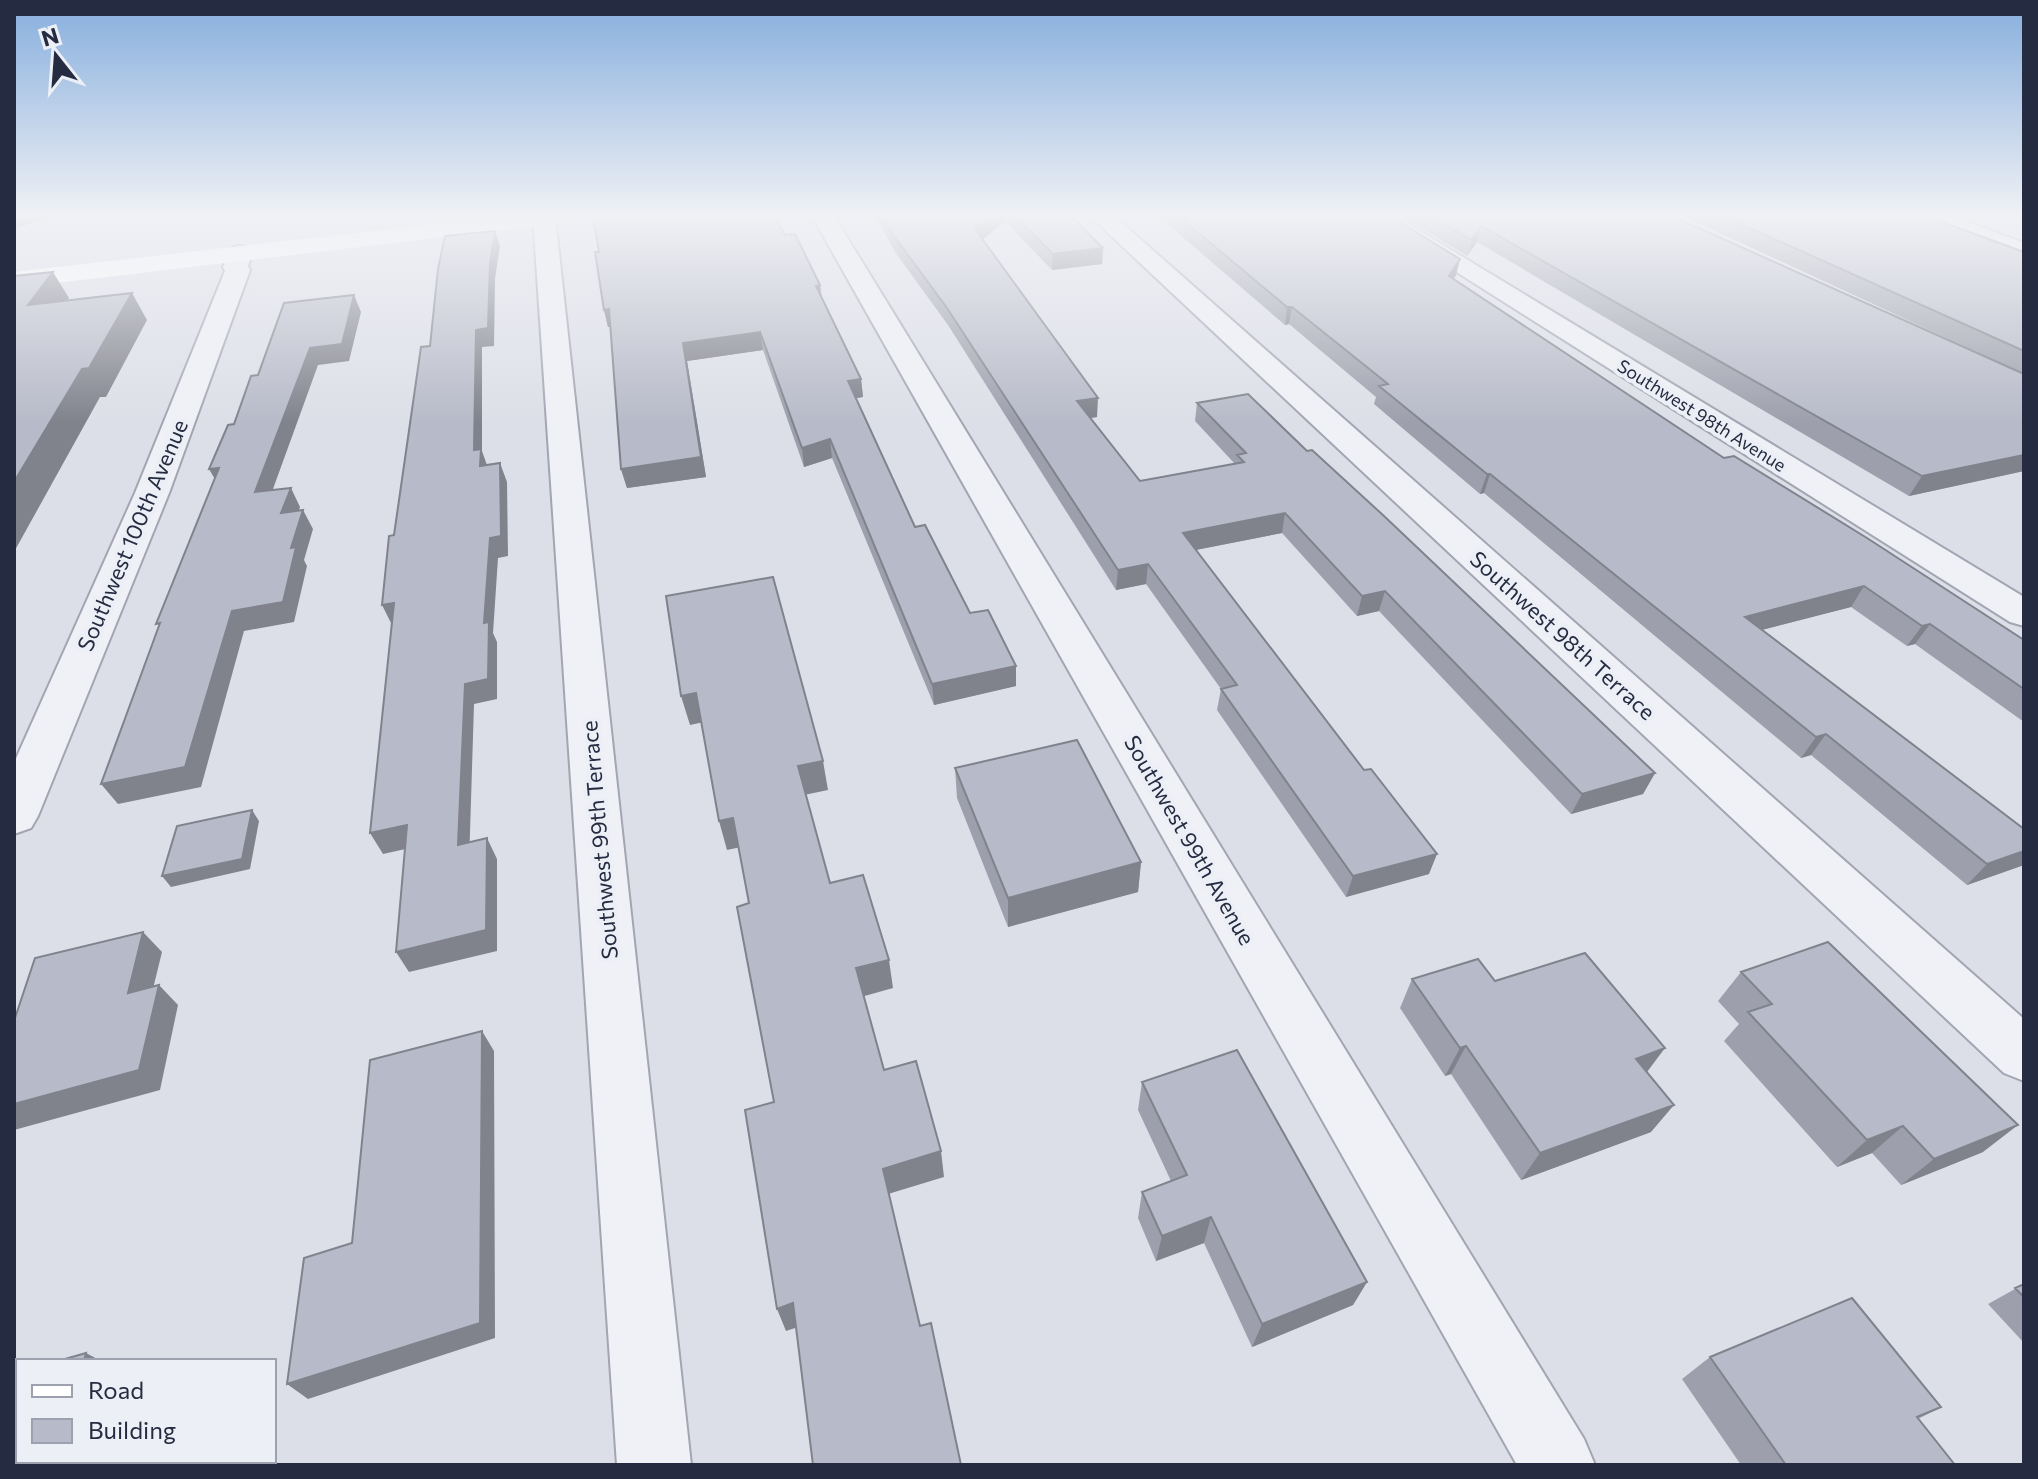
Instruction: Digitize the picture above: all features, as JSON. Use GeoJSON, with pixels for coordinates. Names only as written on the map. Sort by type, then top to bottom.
{"type":"FeatureCollection","features":[{"type":"Feature","properties":{"kind":"street","name":"Southwest 100th Avenue"},"geometry":{"type":"LineString","coordinates":[[14,816],[152,493],[232,285]]}},
{"type":"Feature","properties":{"kind":"street","name":"Southwest 99th Terrace"},"geometry":{"type":"LineString","coordinates":[[556,285],[654,1465]]}},
{"type":"Feature","properties":{"kind":"street","name":"Southwest 99th Avenue"},"geometry":{"type":"LineString","coordinates":[[864,285],[1558,1465]]}},
{"type":"Feature","properties":{"kind":"street","name":"Southwest 98th Terrace"},"geometry":{"type":"LineString","coordinates":[[1177,285],[2024,1055]]}},
{"type":"Feature","properties":{"kind":"street","name":"Southwest 98th Avenue"},"geometry":{"type":"LineString","coordinates":[[1491,285],[2024,614]]}},
{"type":"Feature","properties":{"kind":"building"},"geometry":{"type":"Polygon","coordinates":[[[14,285],[43,285],[28,305],[132,293],[89,368],[82,369],[14,482],[14,285]]]}},
{"type":"Feature","properties":{"kind":"building"},"geometry":{"type":"Polygon","coordinates":[[[436,285],[489,285],[488,328],[476,330],[474,450],[481,449],[480,466],[500,463],[501,536],[490,538],[484,623],[489,622],[488,679],[465,684],[458,845],[487,838],[486,930],[396,952],[407,825],[370,833],[394,603],[382,605],[389,536],[394,535],[421,347],[430,346],[436,285]]]}},
{"type":"Feature","properties":{"kind":"building"},"geometry":{"type":"Polygon","coordinates":[[[600,285],[820,285],[816,286],[861,379],[848,381],[915,527],[925,525],[970,613],[988,610],[1016,666],[932,684],[830,439],[802,448],[760,332],[683,343],[701,457],[621,469],[609,309],[604,310],[600,285]]]}},
{"type":"Feature","properties":{"kind":"building"},"geometry":{"type":"Polygon","coordinates":[[[930,285],[1016,285],[1098,398],[1077,401],[1140,481],[1244,462],[1237,455],[1246,453],[1197,403],[1248,394],[1307,451],[1312,450],[1384,516],[1655,773],[1582,794],[1385,591],[1362,596],[1285,513],[1183,533],[1364,770],[1371,769],[1437,854],[1353,876],[1221,689],[1237,685],[1148,564],[1118,570],[930,285]]]}},
{"type":"Feature","properties":{"kind":"building"},"geometry":{"type":"Polygon","coordinates":[[[1261,285],[1463,285],[1724,458],[1734,456],[2024,640],[2024,689],[1930,624],[1922,626],[1864,586],[1745,617],[2024,829],[2024,851],[1987,864],[1826,734],[1816,737],[1379,386],[1388,384],[1292,307],[1287,307],[1261,285]]]}},
{"type":"Feature","properties":{"kind":"building"},"geometry":{"type":"Polygon","coordinates":[[[1585,285],[1826,285],[2024,374],[2024,455],[1922,476],[1585,285]]]}},
{"type":"Feature","properties":{"kind":"building"},"geometry":{"type":"Polygon","coordinates":[[[1877,285],[2024,285],[2024,351],[1877,285]]]}},
{"type":"Feature","properties":{"kind":"building"},"geometry":{"type":"Polygon","coordinates":[[[354,295],[342,344],[310,348],[255,492],[291,488],[281,513],[303,510],[291,548],[296,547],[283,602],[232,611],[185,767],[101,784],[160,623],[156,624],[219,468],[209,469],[228,425],[234,424],[251,376],[258,375],[284,303],[354,295]]]}},
{"type":"Feature","properties":{"kind":"building"},"geometry":{"type":"Polygon","coordinates":[[[773,577],[823,761],[798,766],[830,883],[863,875],[889,960],[856,968],[884,1070],[916,1061],[941,1151],[883,1169],[920,1326],[931,1323],[961,1465],[813,1465],[793,1303],[777,1309],[745,1110],[774,1102],[737,907],[749,903],[733,818],[719,821],[696,693],[681,696],[666,596],[773,577]]]}},
{"type":"Feature","properties":{"kind":"building"},"geometry":{"type":"Polygon","coordinates":[[[1077,740],[1141,862],[1008,898],[955,768],[1077,740]]]}},
{"type":"Feature","properties":{"kind":"building"},"geometry":{"type":"Polygon","coordinates":[[[252,810],[242,859],[162,876],[177,826],[252,810]]]}},
{"type":"Feature","properties":{"kind":"building"},"geometry":{"type":"Polygon","coordinates":[[[143,932],[128,993],[159,985],[139,1070],[14,1104],[14,1021],[35,958],[143,932]]]}},
{"type":"Feature","properties":{"kind":"building"},"geometry":{"type":"Polygon","coordinates":[[[1828,942],[2018,1125],[1934,1159],[1903,1126],[1867,1140],[1748,1012],[1772,1004],[1741,972],[1828,942]]]}},
{"type":"Feature","properties":{"kind":"building"},"geometry":{"type":"Polygon","coordinates":[[[1585,953],[1665,1048],[1636,1059],[1674,1105],[1540,1153],[1466,1046],[1460,1048],[1412,979],[1478,959],[1495,981],[1585,953]]]}},
{"type":"Feature","properties":{"kind":"building"},"geometry":{"type":"Polygon","coordinates":[[[482,1031],[480,1323],[287,1384],[304,1258],[352,1243],[370,1060],[482,1031]]]}},
{"type":"Feature","properties":{"kind":"building"},"geometry":{"type":"Polygon","coordinates":[[[1237,1050],[1367,1282],[1262,1324],[1211,1217],[1162,1236],[1142,1192],[1187,1175],[1142,1082],[1237,1050]]]}},
{"type":"Feature","properties":{"kind":"building"},"geometry":{"type":"Polygon","coordinates":[[[2024,1284],[2024,1297],[2015,1288],[2024,1284]]]}},
{"type":"Feature","properties":{"kind":"building"},"geometry":{"type":"Polygon","coordinates":[[[1852,1298],[1941,1407],[1917,1417],[1955,1465],[1786,1465],[1710,1357],[1852,1298]]]}},
{"type":"Feature","properties":{"kind":"building"},"geometry":{"type":"Polygon","coordinates":[[[86,1353],[84,1359],[65,1359],[86,1353]]]}},
{"type":"Feature","properties":{"kind":"building"},"geometry":{"type":"Polygon","coordinates":[[[14,1374],[16,1463],[57,1465],[14,1465],[14,1374]]]}}]}
